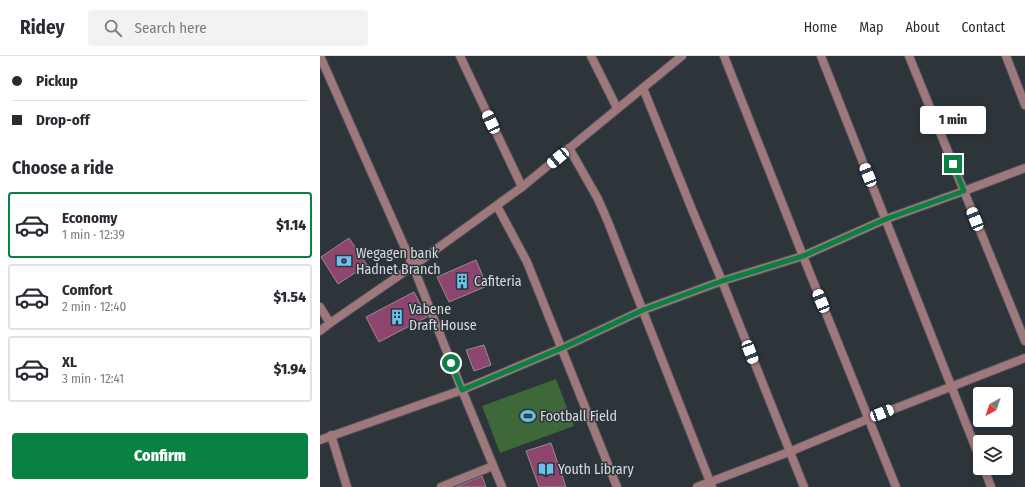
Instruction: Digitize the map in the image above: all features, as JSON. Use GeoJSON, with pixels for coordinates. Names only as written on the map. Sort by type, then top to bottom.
{"type":"FeatureCollection","features":[{"type":"Feature","properties":{"kind":"street"},"geometry":{"type":"LineString","coordinates":[[320,56],[413,266],[502,487]]}},
{"type":"Feature","properties":{"kind":"street"},"geometry":{"type":"LineString","coordinates":[[460,56],[522,187]]}},
{"type":"Feature","properties":{"kind":"street"},"geometry":{"type":"LineString","coordinates":[[591,56],[618,108]]}},
{"type":"Feature","properties":{"kind":"street"},"geometry":{"type":"LineString","coordinates":[[320,331],[497,206],[682,56]]}},
{"type":"Feature","properties":{"kind":"street"},"geometry":{"type":"LineString","coordinates":[[724,56],[896,487]]}},
{"type":"Feature","properties":{"kind":"street"},"geometry":{"type":"LineString","coordinates":[[821,56],[973,441]]}},
{"type":"Feature","properties":{"kind":"street"},"geometry":{"type":"LineString","coordinates":[[909,56],[1025,341]]}},
{"type":"Feature","properties":{"kind":"street"},"geometry":{"type":"LineString","coordinates":[[1006,56],[1025,104]]}},
{"type":"Feature","properties":{"kind":"street"},"geometry":{"type":"LineString","coordinates":[[643,88],[804,487]]}},
{"type":"Feature","properties":{"kind":"street"},"geometry":{"type":"LineString","coordinates":[[569,148],[598,199],[608,222],[711,484]]}},
{"type":"Feature","properties":{"kind":"street"},"geometry":{"type":"LineString","coordinates":[[320,440],[462,390],[562,348],[643,310],[722,281],[803,256],[886,219],[1025,168]]}},
{"type":"Feature","properties":{"kind":"street"},"geometry":{"type":"LineString","coordinates":[[497,206],[527,262],[617,487]]}},
{"type":"Feature","properties":{"kind":"street"},"geometry":{"type":"LineString","coordinates":[[320,306],[330,323]]}},
{"type":"Feature","properties":{"kind":"street"},"geometry":{"type":"LineString","coordinates":[[697,487],[711,484],[868,419],[1025,358]]}},
{"type":"Feature","properties":{"kind":"street"},"geometry":{"type":"LineString","coordinates":[[331,435],[347,487]]}},
{"type":"Feature","properties":{"kind":"street"},"geometry":{"type":"LineString","coordinates":[[442,487],[493,466]]}},
{"type":"Feature","properties":{"kind":"street"},"geometry":{"type":"LineString","coordinates":[[987,475],[991,487]]}},
{"type":"Feature","properties":{"kind":"green space","name":"Football Field"},"geometry":{"type":"Polygon","coordinates":[[[556,379],[574,426],[500,453],[482,406],[556,379]]]}},
{"type":"Feature","properties":{"kind":"building","name":"Wegagen bank Hadnet Branch"},"geometry":{"type":"Polygon","coordinates":[[[349,238],[367,265],[338,284],[321,257],[349,238]]]}},
{"type":"Feature","properties":{"kind":"building","name":"Cafiteria"},"geometry":{"type":"Polygon","coordinates":[[[476,260],[487,286],[449,302],[437,277],[476,260]]]}},
{"type":"Feature","properties":{"kind":"building","name":"Vabene Draft House"},"geometry":{"type":"Polygon","coordinates":[[[414,292],[427,317],[379,342],[366,317],[414,292]]]}},
{"type":"Feature","properties":{"kind":"building"},"geometry":{"type":"Polygon","coordinates":[[[484,345],[491,365],[474,371],[466,350],[484,345]]]}},
{"type":"Feature","properties":{"kind":"building","name":"Youth Library"},"geometry":{"type":"Polygon","coordinates":[[[551,443],[566,487],[539,487],[526,451],[551,443]]]}},
{"type":"Feature","properties":{"kind":"building"},"geometry":{"type":"Polygon","coordinates":[[[482,476],[486,487],[456,487],[482,476]]]}},
{"type":"Feature","properties":{"kind":"place","name":"Wegagen bank Hadnet Branch"},"geometry":{"type":"Point","coordinates":[344,261]}},
{"type":"Feature","properties":{"kind":"place","name":"Cafiteria"},"geometry":{"type":"Point","coordinates":[462,281]}},
{"type":"Feature","properties":{"kind":"place","name":"Vabene Draft House"},"geometry":{"type":"Point","coordinates":[397,317]}},
{"type":"Feature","properties":{"kind":"place","name":"Football Field"},"geometry":{"type":"Point","coordinates":[528,416]}},
{"type":"Feature","properties":{"kind":"place","name":"Youth Library"},"geometry":{"type":"Point","coordinates":[546,469]}},
{"type":"Feature","properties":{"kind":"route"},"geometry":{"type":"LineString","coordinates":[[451,363],[462,390],[562,348],[643,310],[722,281],[803,256],[886,219],[964,191],[953,164]]}}]}
